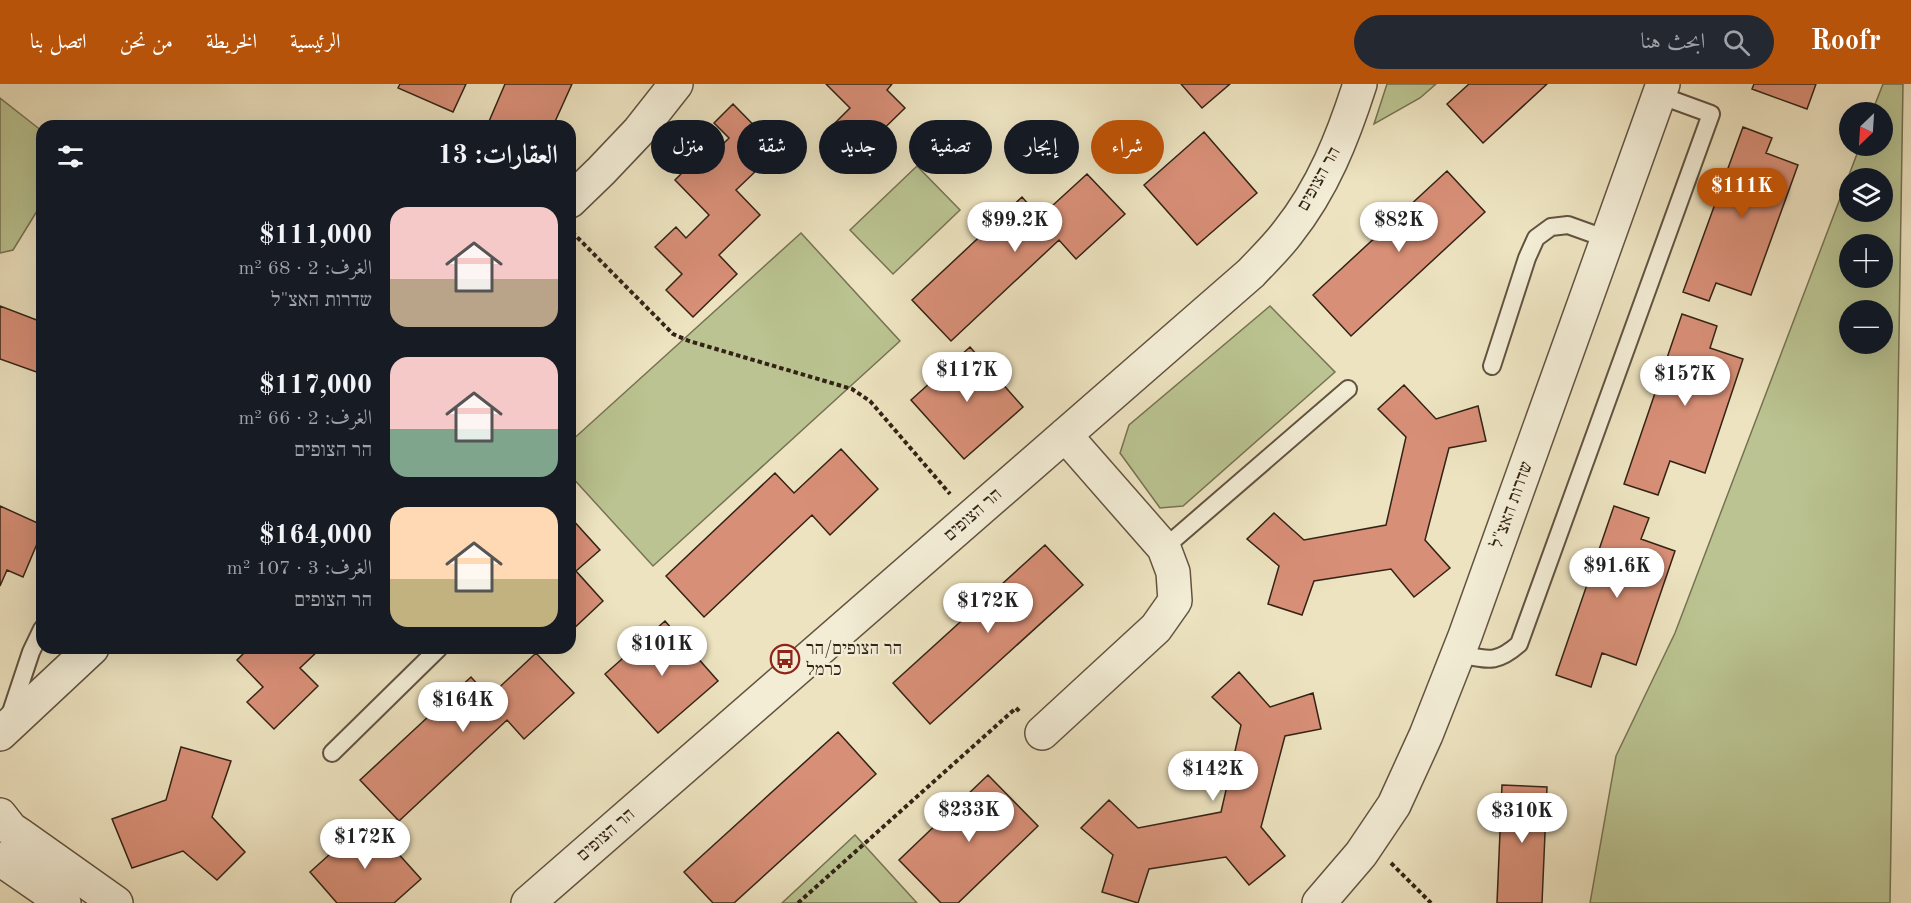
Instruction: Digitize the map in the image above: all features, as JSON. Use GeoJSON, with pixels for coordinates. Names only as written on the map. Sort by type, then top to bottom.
{"type":"FeatureCollection","features":[{"type":"Feature","properties":{"kind":"street"},"geometry":{"type":"LineString","coordinates":[[650,116],[663,84]]}},
{"type":"Feature","properties":{"kind":"street"},"geometry":{"type":"LineString","coordinates":[[576,195],[601,171],[676,84]]}},
{"type":"Feature","properties":{"kind":"street","name":"הר הצופים"},"geometry":{"type":"LineString","coordinates":[[528,903],[1251,273],[1288,233],[1320,184],[1346,129],[1360,84]]}},
{"type":"Feature","properties":{"kind":"street","name":"שדרות האצ\"ל"},"geometry":{"type":"LineString","coordinates":[[1319,903],[1362,854],[1399,795],[1426,735],[1458,654],[1661,89]]}},
{"type":"Feature","properties":{"kind":"street"},"geometry":{"type":"LineString","coordinates":[[1042,733],[1156,628],[1174,601],[1173,572],[1164,548],[1065,435]]}},
{"type":"Feature","properties":{"kind":"street"},"geometry":{"type":"LineString","coordinates":[[2,736],[86,654]]}},
{"type":"Feature","properties":{"kind":"street"},"geometry":{"type":"LineString","coordinates":[[0,815],[11,829],[116,903]]}},
{"type":"Feature","properties":{"kind":"street"},"geometry":{"type":"LineString","coordinates":[[0,859],[64,903]]}},
{"type":"Feature","properties":{"kind":"lane"},"geometry":{"type":"LineString","coordinates":[[1458,654],[1493,660],[1507,655],[1519,644],[1711,114],[1661,89]]}},
{"type":"Feature","properties":{"kind":"lane"},"geometry":{"type":"LineString","coordinates":[[1492,366],[1527,258],[1536,238],[1551,226],[1568,225],[1607,239]]}},
{"type":"Feature","properties":{"kind":"lane"},"geometry":{"type":"LineString","coordinates":[[1164,548],[1348,389]]}},
{"type":"Feature","properties":{"kind":"lane"},"geometry":{"type":"LineString","coordinates":[[2,736],[36,642]]}},
{"type":"Feature","properties":{"kind":"lane"},"geometry":{"type":"LineString","coordinates":[[332,753],[433,654]]}},
{"type":"Feature","properties":{"kind":"path"},"geometry":{"type":"LineString","coordinates":[[576,237],[673,334],[689,341],[852,389],[870,401],[970,518]]}},
{"type":"Feature","properties":{"kind":"path"},"geometry":{"type":"LineString","coordinates":[[798,903],[1016,708],[1042,733]]}},
{"type":"Feature","properties":{"kind":"path"},"geometry":{"type":"LineString","coordinates":[[1370,841],[1431,903]]}},
{"type":"Feature","properties":{"kind":"green space"},"geometry":{"type":"Polygon","coordinates":[[[1387,84],[1436,84],[1420,98],[1374,124],[1387,84]]]}},
{"type":"Feature","properties":{"kind":"green space"},"geometry":{"type":"Polygon","coordinates":[[[1883,84],[1903,84],[1890,903],[1590,903],[1616,756],[1675,633],[1839,201],[1839,222],[1893,222],[1893,168],[1852,168],[1856,156],[1893,156],[1893,102],[1876,102],[1883,84]]]}},
{"type":"Feature","properties":{"kind":"green space"},"geometry":{"type":"Polygon","coordinates":[[[0,98],[36,126],[36,213],[13,250],[0,253],[0,98]]]}},
{"type":"Feature","properties":{"kind":"green space"},"geometry":{"type":"Polygon","coordinates":[[[909,174],[925,174],[960,210],[893,274],[850,230],[909,174]]]}},
{"type":"Feature","properties":{"kind":"green space"},"geometry":{"type":"Polygon","coordinates":[[[801,233],[900,341],[653,566],[576,482],[576,437],[801,233]]]}},
{"type":"Feature","properties":{"kind":"green space"},"geometry":{"type":"Polygon","coordinates":[[[1270,306],[1335,372],[1183,506],[1160,508],[1120,453],[1129,425],[1270,306]]]}},
{"type":"Feature","properties":{"kind":"green space"},"geometry":{"type":"Polygon","coordinates":[[[855,835],[917,903],[782,903],[855,835]]]}},
{"type":"Feature","properties":{"kind":"building"},"geometry":{"type":"Polygon","coordinates":[[[400,84],[466,84],[453,112],[398,88],[400,84]]]}},
{"type":"Feature","properties":{"kind":"building"},"geometry":{"type":"Polygon","coordinates":[[[505,84],[572,84],[556,120],[490,120],[505,84]]]}},
{"type":"Feature","properties":{"kind":"building"},"geometry":{"type":"Polygon","coordinates":[[[826,84],[892,84],[887,90],[905,108],[893,120],[838,120],[850,108],[826,84]]]}},
{"type":"Feature","properties":{"kind":"building"},"geometry":{"type":"Polygon","coordinates":[[[1181,84],[1230,84],[1202,108],[1181,84]]]}},
{"type":"Feature","properties":{"kind":"building"},"geometry":{"type":"Polygon","coordinates":[[[1469,84],[1547,84],[1483,143],[1447,104],[1469,84]]]}},
{"type":"Feature","properties":{"kind":"building"},"geometry":{"type":"Polygon","coordinates":[[[1754,84],[1816,84],[1807,109],[1752,89],[1754,84]]]}},
{"type":"Feature","properties":{"kind":"building"},"geometry":{"type":"Polygon","coordinates":[[[733,104],[749,120],[737,120],[737,174],[753,174],[736,190],[760,215],[719,255],[737,274],[693,317],[666,290],[682,274],[655,247],[676,227],[686,238],[709,215],[675,180],[681,174],[725,174],[725,142],[729,138],[725,134],[725,120],[717,120],[733,104]]]}},
{"type":"Feature","properties":{"kind":"building"},"geometry":{"type":"Polygon","coordinates":[[[1743,127],[1772,138],[1766,153],[1798,165],[1751,295],[1716,283],[1709,301],[1683,292],[1743,127]]]}},
{"type":"Feature","properties":{"kind":"building"},"geometry":{"type":"Polygon","coordinates":[[[1204,132],[1257,193],[1197,245],[1144,185],[1156,174],[1164,174],[1164,167],[1204,132]]]}},
{"type":"Feature","properties":{"kind":"building"},"geometry":{"type":"Polygon","coordinates":[[[1447,171],[1485,212],[1351,336],[1313,295],[1447,171]]]}},
{"type":"Feature","properties":{"kind":"building"},"geometry":{"type":"Polygon","coordinates":[[[1087,174],[1125,214],[1076,259],[1059,240],[951,341],[912,300],[1022,197],[1040,217],[1087,174]]]}},
{"type":"Feature","properties":{"kind":"building"},"geometry":{"type":"Polygon","coordinates":[[[0,306],[36,320],[36,372],[0,359],[0,306]]]}},
{"type":"Feature","properties":{"kind":"building"},"geometry":{"type":"Polygon","coordinates":[[[1682,314],[1717,326],[1710,348],[1743,359],[1705,473],[1670,461],[1658,495],[1624,484],[1682,314]]]}},
{"type":"Feature","properties":{"kind":"building"},"geometry":{"type":"Polygon","coordinates":[[[970,347],[1023,407],[964,459],[911,400],[970,347]]]}},
{"type":"Feature","properties":{"kind":"building"},"geometry":{"type":"Polygon","coordinates":[[[1404,385],[1436,419],[1478,406],[1486,441],[1449,448],[1425,540],[1450,568],[1414,597],[1391,569],[1314,581],[1302,615],[1268,604],[1279,566],[1247,539],[1274,513],[1304,540],[1386,525],[1406,437],[1378,409],[1404,385]]]}},
{"type":"Feature","properties":{"kind":"building"},"geometry":{"type":"Polygon","coordinates":[[[841,449],[878,489],[830,535],[812,515],[704,617],[666,576],[775,473],[794,493],[841,449]]]}},
{"type":"Feature","properties":{"kind":"building"},"geometry":{"type":"Polygon","coordinates":[[[0,506],[36,522],[36,546],[23,577],[7,570],[0,586],[0,506]]]}},
{"type":"Feature","properties":{"kind":"building"},"geometry":{"type":"Polygon","coordinates":[[[1614,506],[1649,518],[1641,539],[1675,551],[1636,665],[1602,653],[1591,687],[1556,675],[1614,506]]]}},
{"type":"Feature","properties":{"kind":"building"},"geometry":{"type":"Polygon","coordinates":[[[576,524],[600,550],[576,571],[576,524]]]}},
{"type":"Feature","properties":{"kind":"building"},"geometry":{"type":"Polygon","coordinates":[[[1045,545],[1083,585],[930,724],[893,683],[1045,545]]]}},
{"type":"Feature","properties":{"kind":"building"},"geometry":{"type":"Polygon","coordinates":[[[576,571],[603,601],[576,626],[576,571]]]}},
{"type":"Feature","properties":{"kind":"building"},"geometry":{"type":"Polygon","coordinates":[[[665,621],[718,681],[658,733],[605,674],[665,621]]]}},
{"type":"Feature","properties":{"kind":"building"},"geometry":{"type":"Polygon","coordinates":[[[243,654],[315,654],[300,668],[318,686],[274,729],[247,702],[263,687],[237,660],[243,654]]]}},
{"type":"Feature","properties":{"kind":"building"},"geometry":{"type":"Polygon","coordinates":[[[535,654],[574,693],[524,739],[507,720],[399,821],[360,780],[471,677],[489,697],[535,654]]]}},
{"type":"Feature","properties":{"kind":"building"},"geometry":{"type":"Polygon","coordinates":[[[1239,672],[1270,707],[1313,693],[1321,729],[1285,736],[1261,827],[1285,856],[1249,885],[1226,857],[1149,869],[1138,903],[1102,892],[1113,855],[1081,828],[1109,800],[1138,828],[1221,812],[1241,725],[1212,697],[1239,672]]]}},
{"type":"Feature","properties":{"kind":"building"},"geometry":{"type":"Polygon","coordinates":[[[838,732],[876,774],[734,903],[713,903],[684,872],[838,732]]]}},
{"type":"Feature","properties":{"kind":"building"},"geometry":{"type":"Polygon","coordinates":[[[181,747],[231,761],[212,817],[245,852],[217,880],[183,851],[132,868],[112,819],[166,800],[181,747]]]}},
{"type":"Feature","properties":{"kind":"building"},"geometry":{"type":"Polygon","coordinates":[[[988,775],[1038,826],[958,903],[941,903],[899,860],[988,775]]]}},
{"type":"Feature","properties":{"kind":"building"},"geometry":{"type":"Polygon","coordinates":[[[1502,785],[1547,787],[1542,903],[1497,903],[1502,785]]]}},
{"type":"Feature","properties":{"kind":"building"},"geometry":{"type":"Polygon","coordinates":[[[368,820],[421,879],[394,903],[337,903],[310,872],[368,820]]]}},
{"type":"Feature","properties":{"kind":"place","name":"הר הצופים/הר כרמל"},"geometry":{"type":"Point","coordinates":[785,659]}}]}
